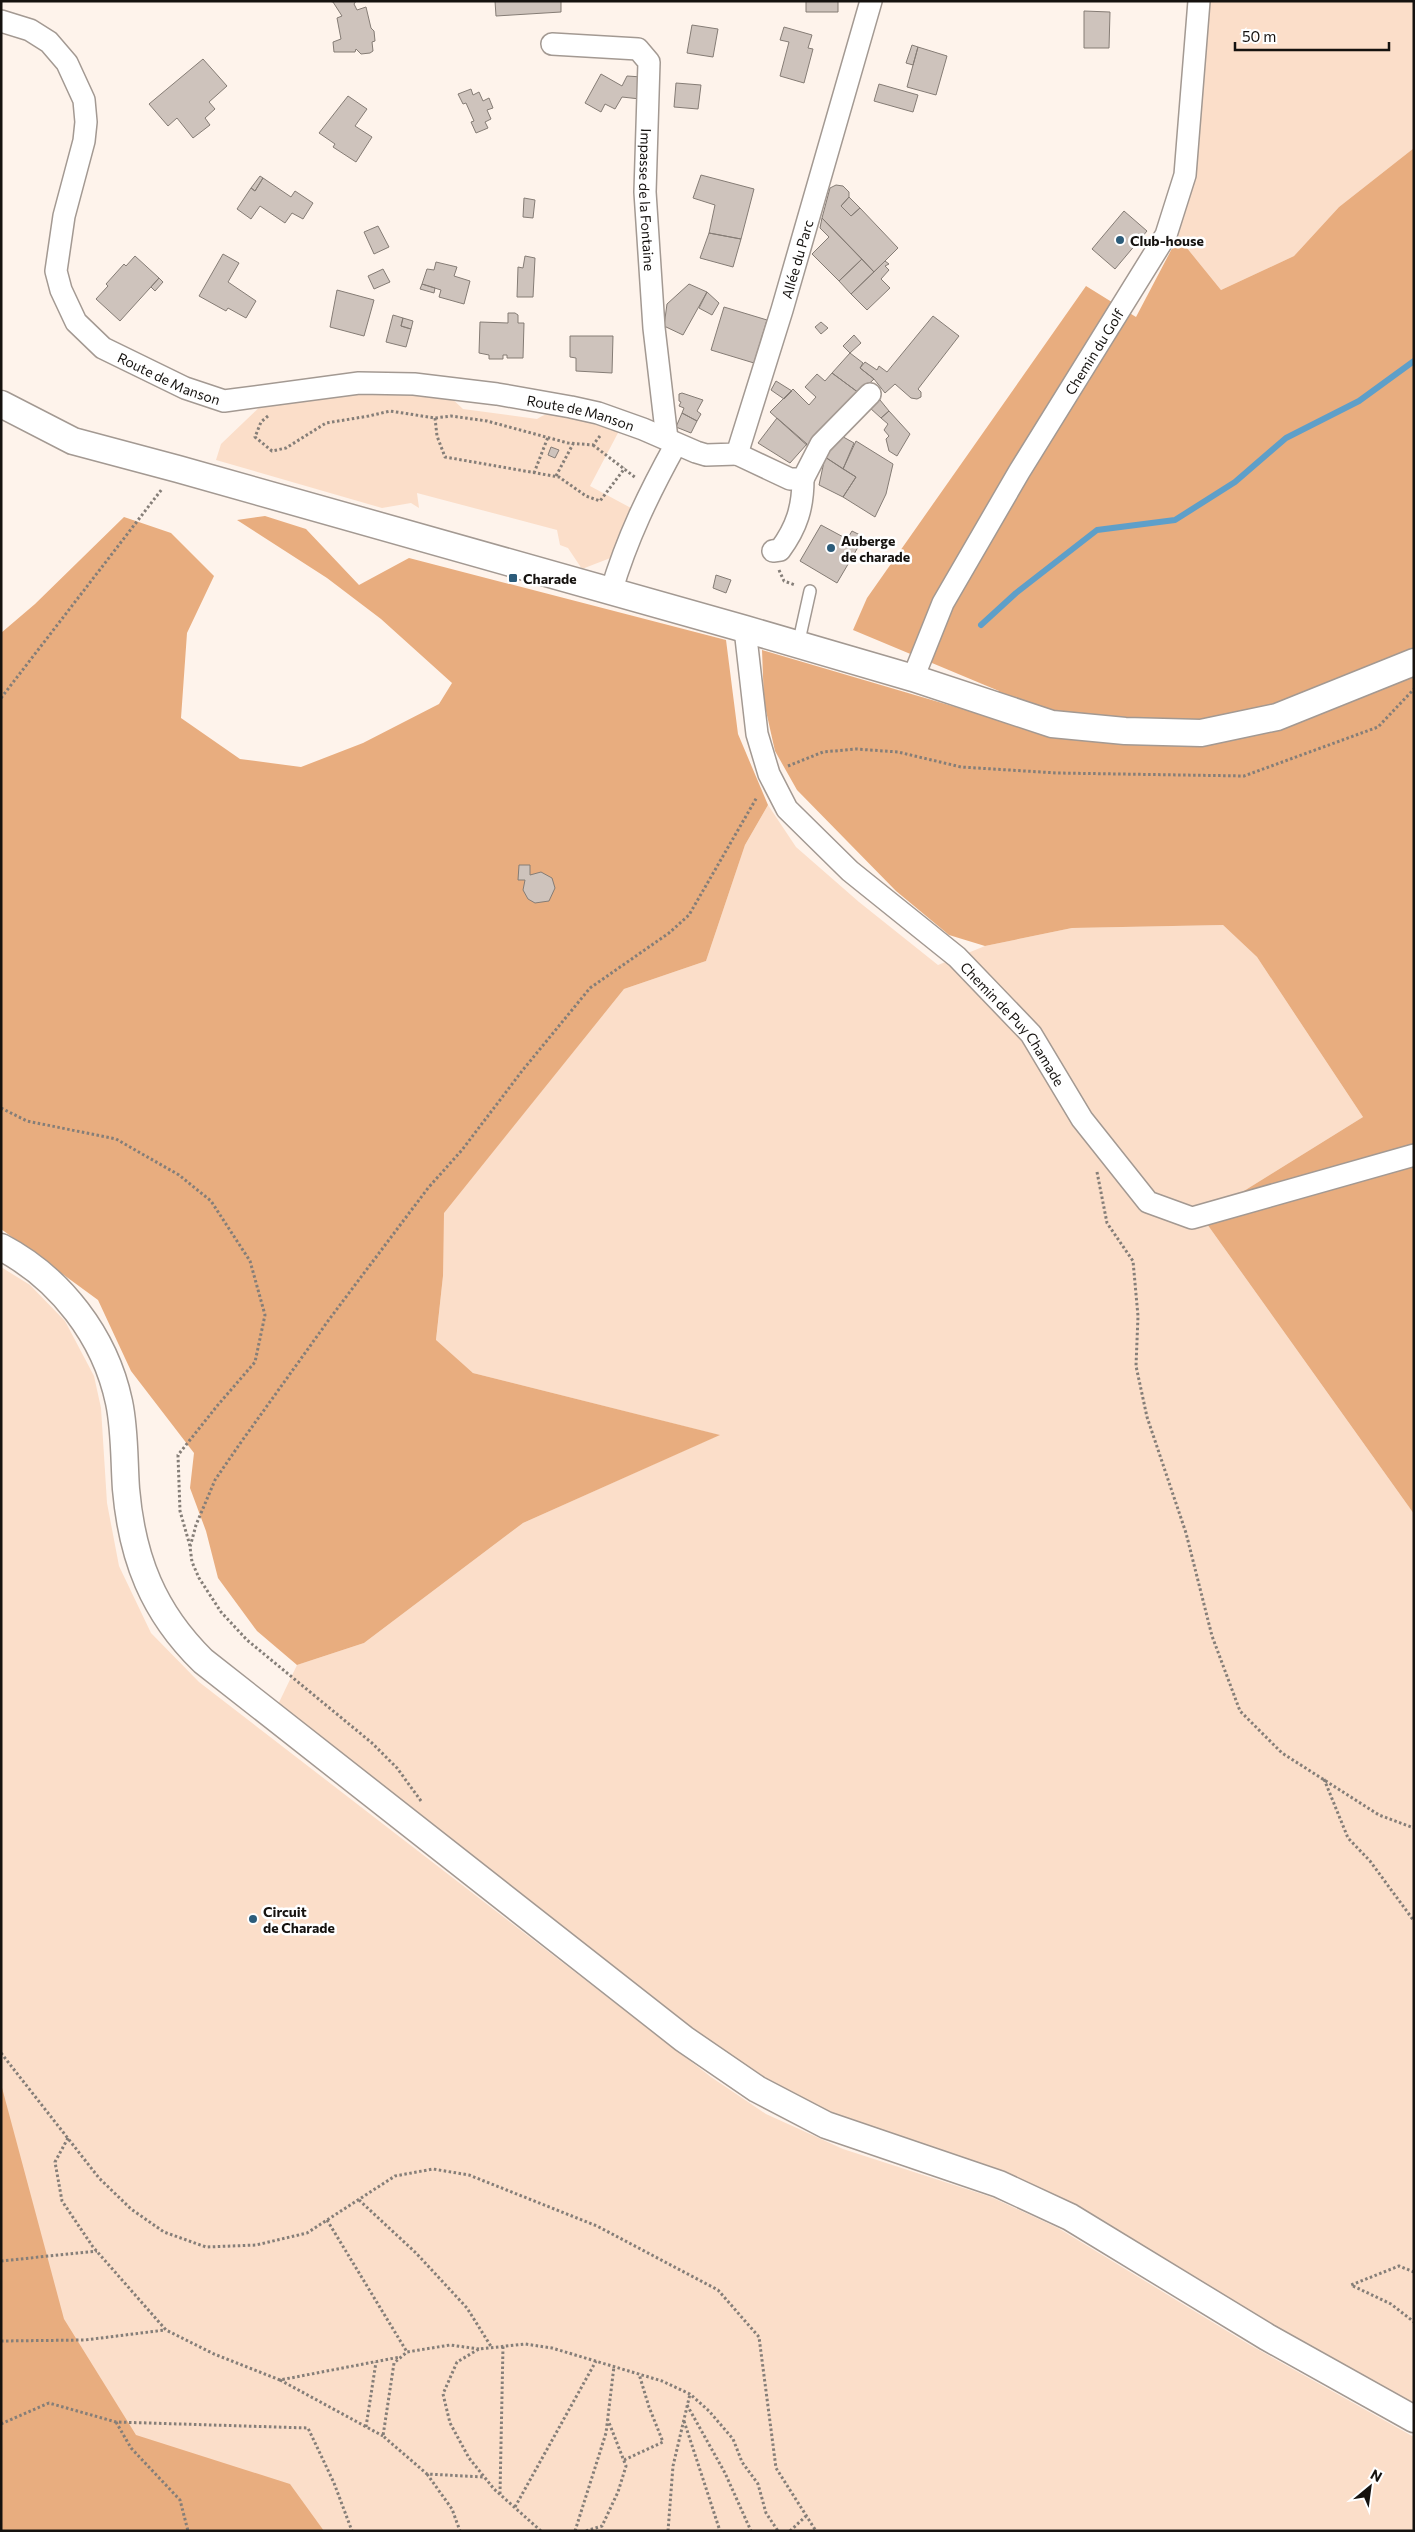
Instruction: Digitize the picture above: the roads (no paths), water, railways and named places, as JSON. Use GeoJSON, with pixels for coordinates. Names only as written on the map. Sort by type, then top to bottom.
{"type":"FeatureCollection","features":[{"type":"Feature","properties":{"kind":"street","name":"Allée du Parc"},"geometry":{"type":"LineString","coordinates":[[738,454],[782,310],[871,1]]}},
{"type":"Feature","properties":{"kind":"street","name":"Chemin du Golf"},"geometry":{"type":"LineString","coordinates":[[913,678],[943,603],[1019,472],[1166,235],[1185,175],[1199,1]]}},
{"type":"Feature","properties":{"kind":"street","name":"Route de Manson"},"geometry":{"type":"LineString","coordinates":[[1,21],[30,30],[49,42],[67,63],[84,100],[86,122],[84,141],[64,216],[56,265],[61,290],[76,322],[103,348],[185,388],[224,401],[280,392],[359,383],[414,384],[523,398],[571,407],[613,418],[671,442]]}},
{"type":"Feature","properties":{"kind":"street","name":"Impasse de la Fontaine"},"geometry":{"type":"LineString","coordinates":[[552,44],[638,49],[650,62],[645,192],[654,328],[671,442]]}},
{"type":"Feature","properties":{"kind":"street"},"geometry":{"type":"LineString","coordinates":[[773,551],[780,550],[790,536],[803,502],[803,479],[821,444],[870,394]]}},
{"type":"Feature","properties":{"kind":"street"},"geometry":{"type":"LineString","coordinates":[[1,404],[73,441],[745,628],[913,678],[1052,724],[1125,731],[1201,733],[1277,717],[1414,662]]}},
{"type":"Feature","properties":{"kind":"street"},"geometry":{"type":"LineString","coordinates":[[611,592],[624,549],[671,442],[706,455],[738,454],[790,479],[803,479]]}},
{"type":"Feature","properties":{"kind":"street","name":"Chemin de Puy Chamade"},"geometry":{"type":"LineString","coordinates":[[745,628],[757,734],[769,774],[787,810],[850,871],[957,957],[1031,1034],[1082,1119],[1148,1202],[1192,1218],[1414,1155]]}},
{"type":"Feature","properties":{"kind":"street"},"geometry":{"type":"LineString","coordinates":[[1,1247],[27,1262],[58,1289],[90,1330],[106,1359],[119,1403],[128,1506],[141,1566],[161,1611],[173,1630],[220,1675],[684,2039],[757,2090],[826,2125],[999,2184],[1039,2201],[1129,2251],[1268,2337],[1414,2419]]}},
{"type":"Feature","properties":{"kind":"lane"},"geometry":{"type":"LineString","coordinates":[[798,645],[810,591]]}},
{"type":"Feature","properties":{"kind":"waterway"},"geometry":{"type":"LineString","coordinates":[[981,625],[1016,593],[1097,530],[1175,520],[1235,482],[1286,438],[1359,401],[1414,361]]}},
{"type":"Feature","properties":{"kind":"place","name":"Club-house"},"geometry":{"type":"Point","coordinates":[1120,240]}},
{"type":"Feature","properties":{"kind":"place","name":"Auberge de charade"},"geometry":{"type":"Point","coordinates":[831,548]}},
{"type":"Feature","properties":{"kind":"place","name":"Charade"},"geometry":{"type":"Point","coordinates":[513,578]}},
{"type":"Feature","properties":{"kind":"place","name":"Circuit de Charade"},"geometry":{"type":"Point","coordinates":[253,1919]}}]}
